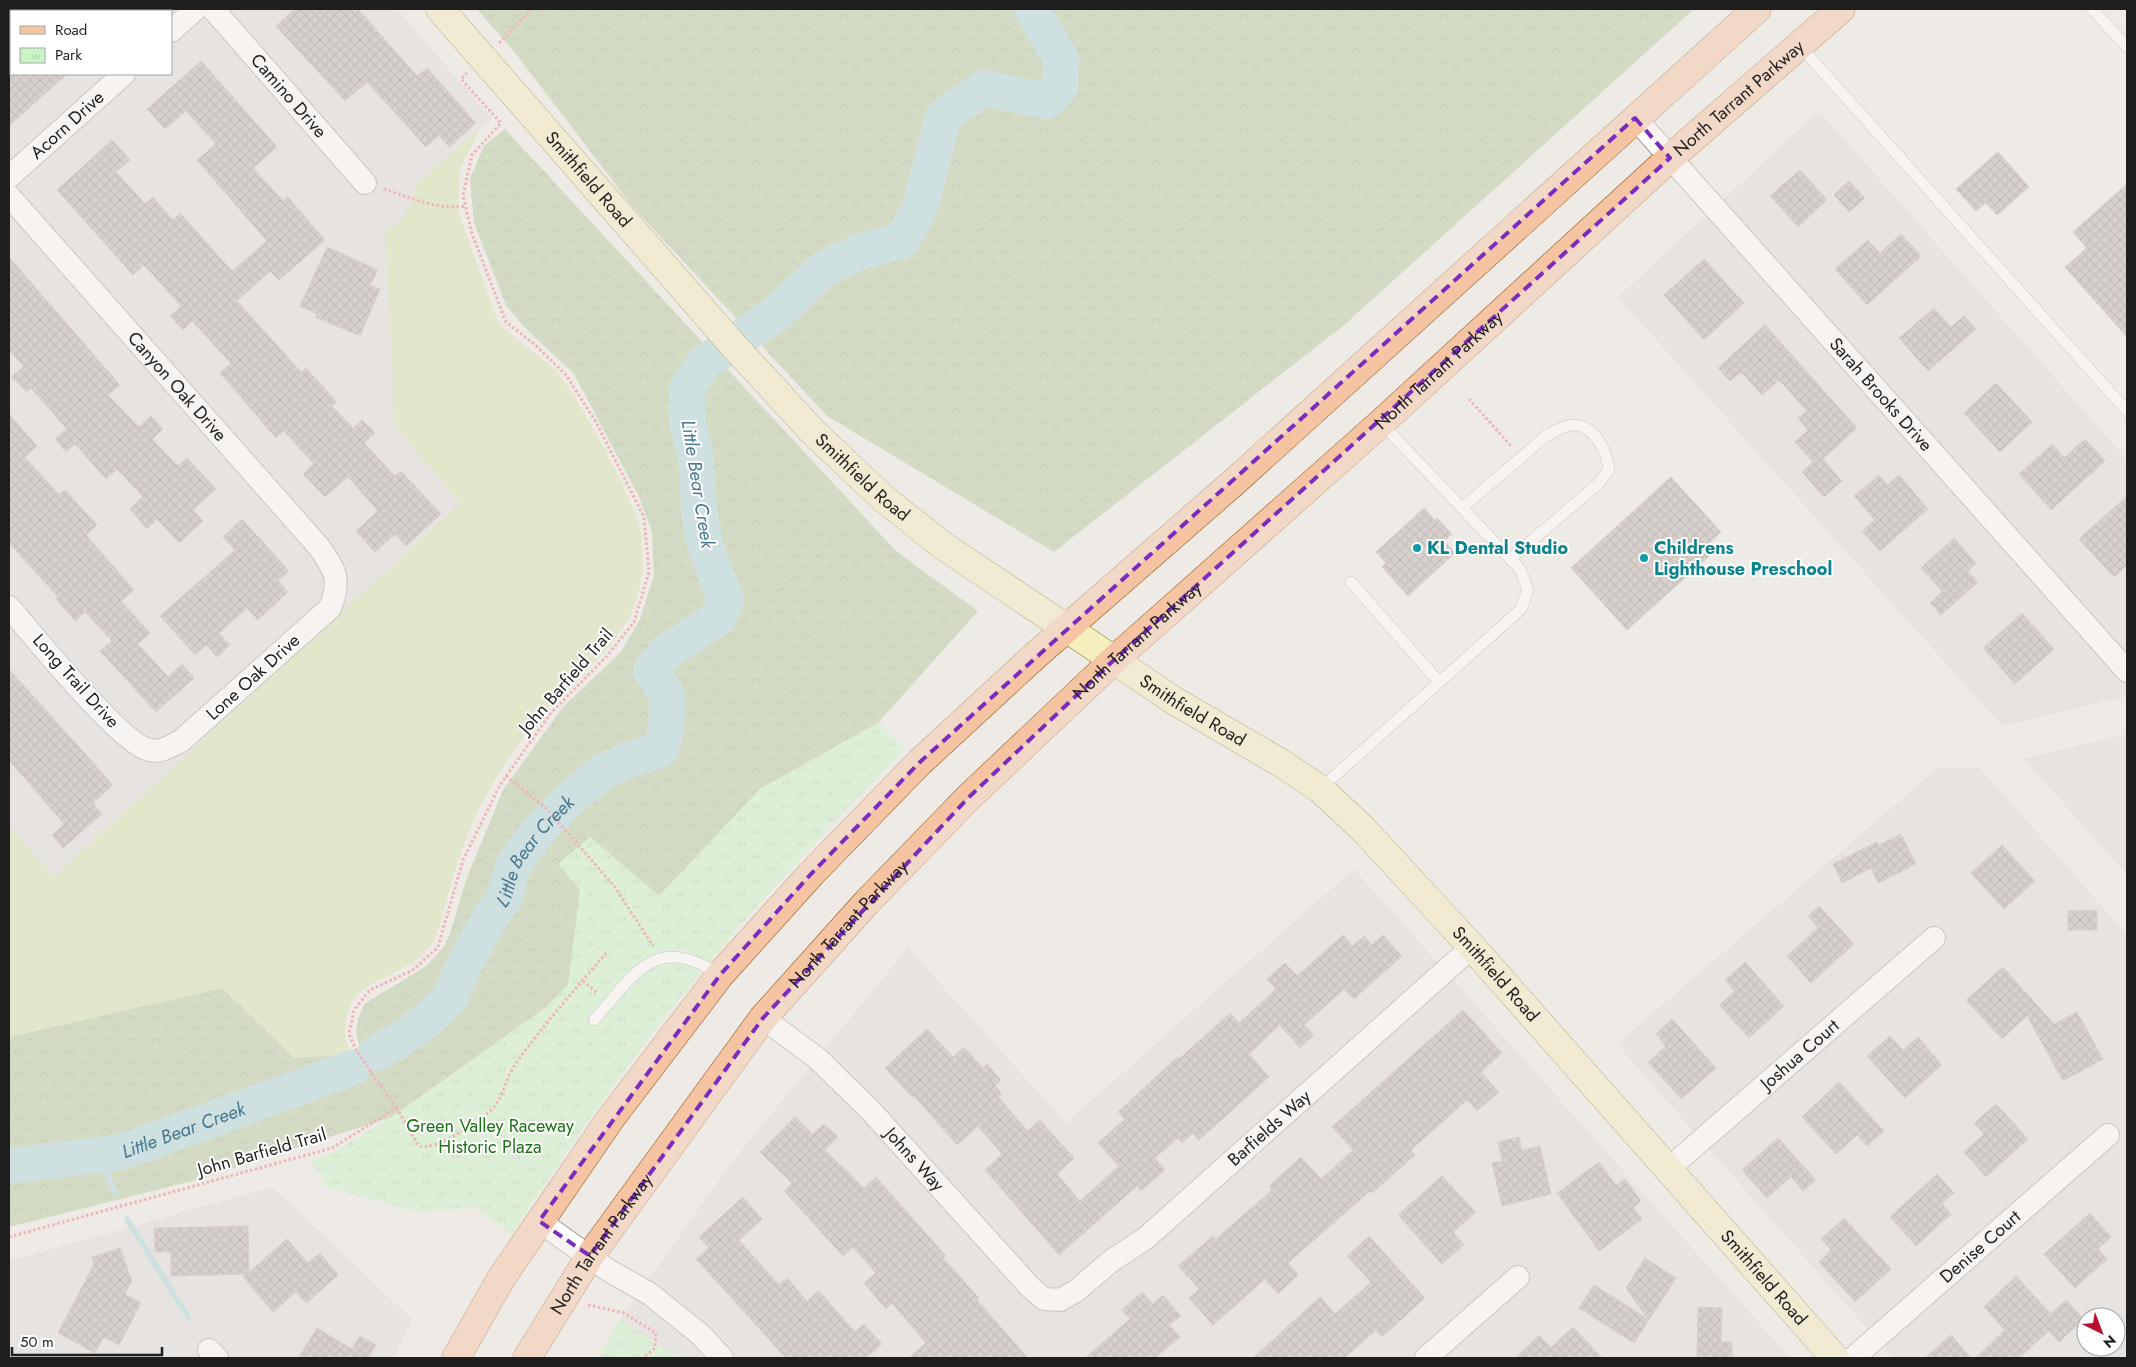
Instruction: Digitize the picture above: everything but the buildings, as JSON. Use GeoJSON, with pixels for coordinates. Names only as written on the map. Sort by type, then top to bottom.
{"type":"FeatureCollection","features":[{"type":"Feature","properties":{"kind":"main road","name":"Smithfield Road"},"geometry":{"type":"LineString","coordinates":[[440,9],[733,345],[813,432],[882,498],[942,545],[1174,700],[1281,763],[1320,790],[1362,828],[1472,947],[1835,1358]]}},
{"type":"Feature","properties":{"kind":"main road"},"geometry":{"type":"LineString","coordinates":[[456,1358],[502,1278],[539,1220],[611,1118],[720,975],[804,881],[920,762],[1066,628],[1233,483],[1757,9]]}},
{"type":"Feature","properties":{"kind":"main road","name":"North Tarrant Parkway"},"geometry":{"type":"LineString","coordinates":[[527,1358],[590,1256],[763,1018],[867,902],[968,798],[1114,660],[1381,422],[1670,158],[1841,9]]}},
{"type":"Feature","properties":{"kind":"street"},"geometry":{"type":"LineString","coordinates":[[172,30],[196,9]]}},
{"type":"Feature","properties":{"kind":"street","name":"Camino Drive"},"geometry":{"type":"LineString","coordinates":[[213,9],[366,183]]}},
{"type":"Feature","properties":{"kind":"street","name":"Acorn Drive"},"geometry":{"type":"LineString","coordinates":[[9,177],[123,75]]}},
{"type":"Feature","properties":{"kind":"street","name":"Sarah Brooks Drive"},"geometry":{"type":"LineString","coordinates":[[1635,118],[2127,671]]}},
{"type":"Feature","properties":{"kind":"street","name":"Canyon Oak Drive"},"geometry":{"type":"LineString","coordinates":[[9,196],[319,547],[334,567],[337,580]]}},
{"type":"Feature","properties":{"kind":"street","name":"Lone Oak Drive"},"geometry":{"type":"LineString","coordinates":[[147,750],[161,751],[181,741],[315,622],[330,608],[336,594],[337,580]]}},
{"type":"Feature","properties":{"kind":"street","name":"Long Trail Drive"},"geometry":{"type":"LineString","coordinates":[[9,607],[107,718],[134,743],[147,750]]}},
{"type":"Feature","properties":{"kind":"street","name":"Joshua Court"},"geometry":{"type":"LineString","coordinates":[[1667,1170],[1934,938]]}},
{"type":"Feature","properties":{"kind":"street","name":"Barfields Way"},"geometry":{"type":"LineString","coordinates":[[1060,1300],[1076,1291],[1110,1261],[1146,1238],[1472,947]]}},
{"type":"Feature","properties":{"kind":"street","name":"Johns Way"},"geometry":{"type":"LineString","coordinates":[[763,1018],[818,1059],[871,1111],[1030,1287],[1044,1299],[1060,1300]]}},
{"type":"Feature","properties":{"kind":"street","name":"Denise Court"},"geometry":{"type":"LineString","coordinates":[[1853,1358],[2108,1135]]}},
{"type":"Feature","properties":{"kind":"street"},"geometry":{"type":"LineString","coordinates":[[539,1220],[590,1256],[650,1294],[701,1336],[722,1358]]}},
{"type":"Feature","properties":{"kind":"street"},"geometry":{"type":"LineString","coordinates":[[1426,1358],[1518,1277]]}},
{"type":"Feature","properties":{"kind":"lane"},"geometry":{"type":"LineString","coordinates":[[2092,9],[2127,47]]}},
{"type":"Feature","properties":{"kind":"lane"},"geometry":{"type":"LineString","coordinates":[[1799,45],[2127,411]]}},
{"type":"Feature","properties":{"kind":"lane"},"geometry":{"type":"LineString","coordinates":[[1320,790],[1521,609],[1528,590],[1520,569],[1381,422]]}},
{"type":"Feature","properties":{"kind":"lane"},"geometry":{"type":"LineString","coordinates":[[1462,508],[1546,436],[1559,428],[1575,424],[1587,429],[1599,441],[1608,456],[1609,470],[1597,485],[1510,559]]}},
{"type":"Feature","properties":{"kind":"lane"},"geometry":{"type":"LineString","coordinates":[[1351,582],[1439,682]]}},
{"type":"Feature","properties":{"kind":"lane"},"geometry":{"type":"LineString","coordinates":[[594,1020],[642,966],[660,957],[683,957],[701,962],[720,975]]}},
{"type":"Feature","properties":{"kind":"path"},"geometry":{"type":"LineString","coordinates":[[498,44],[532,9]]}},
{"type":"Feature","properties":{"kind":"path","name":"John Barfield Trail"},"geometry":{"type":"LineString","coordinates":[[9,1237],[332,1148],[396,1108],[356,1050],[349,1034],[354,1010],[370,990],[412,970],[438,947],[463,860],[506,776],[550,714],[607,656],[634,622],[648,572],[644,517],[596,422],[566,375],[533,343],[506,322],[502,314],[472,234],[463,196],[472,154],[501,123],[461,79]]}},
{"type":"Feature","properties":{"kind":"path"},"geometry":{"type":"LineString","coordinates":[[366,183],[439,207],[466,206]]}},
{"type":"Feature","properties":{"kind":"path"},"geometry":{"type":"LineString","coordinates":[[1469,400],[1521,458]]}},
{"type":"Feature","properties":{"kind":"path"},"geometry":{"type":"LineString","coordinates":[[506,776],[546,807],[614,886],[660,957]]}},
{"type":"Feature","properties":{"kind":"path"},"geometry":{"type":"LineString","coordinates":[[396,1108],[408,1125],[413,1140],[420,1146],[430,1147],[481,1118],[493,1109],[514,1066],[606,953]]}},
{"type":"Feature","properties":{"kind":"path"},"geometry":{"type":"LineString","coordinates":[[587,1304],[591,1307],[604,1307],[624,1313],[656,1333],[655,1348],[644,1358]]}},
{"type":"Feature","properties":{"kind":"highlighted area"},"geometry":{"type":"Polygon","coordinates":[[[1635,118],[1670,158],[1114,660],[968,798],[763,1018],[590,1256],[539,1221],[720,975],[811,874],[920,762],[1635,118]]]}},
{"type":"Feature","properties":{"kind":"shaded area"},"geometry":{"type":"Polygon","coordinates":[[[9,9],[396,9],[492,118],[415,185],[414,195],[405,216],[395,226],[395,426],[460,503],[54,878],[9,825],[9,9]]]}},
{"type":"Feature","properties":{"kind":"shaded area"},"geometry":{"type":"Polygon","coordinates":[[[1819,111],[2127,460],[2127,696],[2002,726],[1618,297],[1819,111]]]}},
{"type":"Feature","properties":{"kind":"shaded area"},"geometry":{"type":"Polygon","coordinates":[[[2127,734],[2127,875],[2024,759],[2127,734]]]}},
{"type":"Feature","properties":{"kind":"shaded area"},"geometry":{"type":"Polygon","coordinates":[[[1979,767],[2127,935],[2127,1358],[1893,1358],[1617,1044],[1938,768],[1979,767]]]}},
{"type":"Feature","properties":{"kind":"shaded area"},"geometry":{"type":"Polygon","coordinates":[[[1354,869],[1790,1358],[598,1358],[620,1320],[732,1162],[908,948],[1066,1123],[1354,869]]]}},
{"type":"Feature","properties":{"kind":"shaded area"},"geometry":{"type":"Polygon","coordinates":[[[272,1187],[412,1319],[394,1358],[9,1358],[9,1261],[272,1187]]]}},
{"type":"Feature","properties":{"kind":"green space"},"geometry":{"type":"Polygon","coordinates":[[[477,9],[1694,9],[1343,326],[1054,552],[827,416],[632,206],[516,54],[477,9]]]}},
{"type":"Feature","properties":{"kind":"green space"},"geometry":{"type":"Polygon","coordinates":[[[480,128],[460,169],[458,210],[496,317],[501,325],[553,368],[563,380],[604,448],[629,498],[641,534],[642,567],[638,594],[629,618],[616,638],[599,657],[531,727],[500,772],[480,807],[467,838],[455,870],[438,930],[427,950],[417,960],[368,986],[358,995],[351,1006],[346,1020],[345,1034],[346,1042],[352,1054],[296,1058],[222,988],[9,1037],[9,825],[54,877],[460,503],[395,426],[385,230],[397,223],[410,206],[415,185],[480,128]]]}},
{"type":"Feature","properties":{"kind":"green space"},"geometry":{"type":"Polygon","coordinates":[[[505,129],[896,551],[978,611],[878,723],[760,789],[692,863],[545,1008],[392,1117],[200,1179],[9,1227],[9,1037],[222,988],[295,1058],[352,1054],[360,1048],[356,1032],[358,1019],[364,1004],[425,967],[443,948],[450,934],[466,880],[503,790],[563,707],[621,652],[640,619],[654,575],[652,532],[639,497],[574,374],[523,326],[506,305],[474,223],[470,179],[484,146],[505,129]]]}},
{"type":"Feature","properties":{"kind":"green space","name":"Green Valley Raceway Historic Plaza"},"geometry":{"type":"Polygon","coordinates":[[[878,723],[905,749],[786,875],[700,973],[610,1091],[511,1234],[474,1207],[420,1212],[327,1187],[311,1161],[331,1153],[392,1117],[545,1008],[568,985],[580,890],[558,864],[590,837],[659,896],[760,789],[878,723]]]}},
{"type":"Feature","properties":{"kind":"green space"},"geometry":{"type":"Polygon","coordinates":[[[620,1320],[679,1358],[598,1358],[620,1320]]]}},
{"type":"Feature","properties":{"kind":"waterway","name":"Little Bear Creek"},"geometry":{"type":"LineString","coordinates":[[376,1053],[396,1042],[426,1021],[451,997],[460,973],[490,917],[504,899],[514,864],[539,830],[572,797],[604,771],[628,760],[660,750],[666,731],[667,695],[651,671],[665,653],[718,618],[726,600],[706,549],[699,511],[696,458],[687,420],[687,388],[705,362],[778,312],[823,269],[858,252],[901,241],[919,211],[943,117],[983,88],[1047,101],[1060,87],[1061,59],[1032,9]]}},
{"type":"Feature","properties":{"kind":"waterway","name":"Little Bear Creek"},"geometry":{"type":"LineString","coordinates":[[9,1166],[122,1152],[352,1068]]}},
{"type":"Feature","properties":{"kind":"waterway"},"geometry":{"type":"LineString","coordinates":[[98,1155],[116,1193]]}},
{"type":"Feature","properties":{"kind":"waterway"},"geometry":{"type":"LineString","coordinates":[[127,1219],[188,1317]]}},
{"type":"Feature","properties":{"kind":"place","name":"KL Dental Studio"},"geometry":{"type":"Point","coordinates":[1417,548]}},
{"type":"Feature","properties":{"kind":"place","name":"Childrens Lighthouse Preschool"},"geometry":{"type":"Point","coordinates":[1644,558]}}]}
